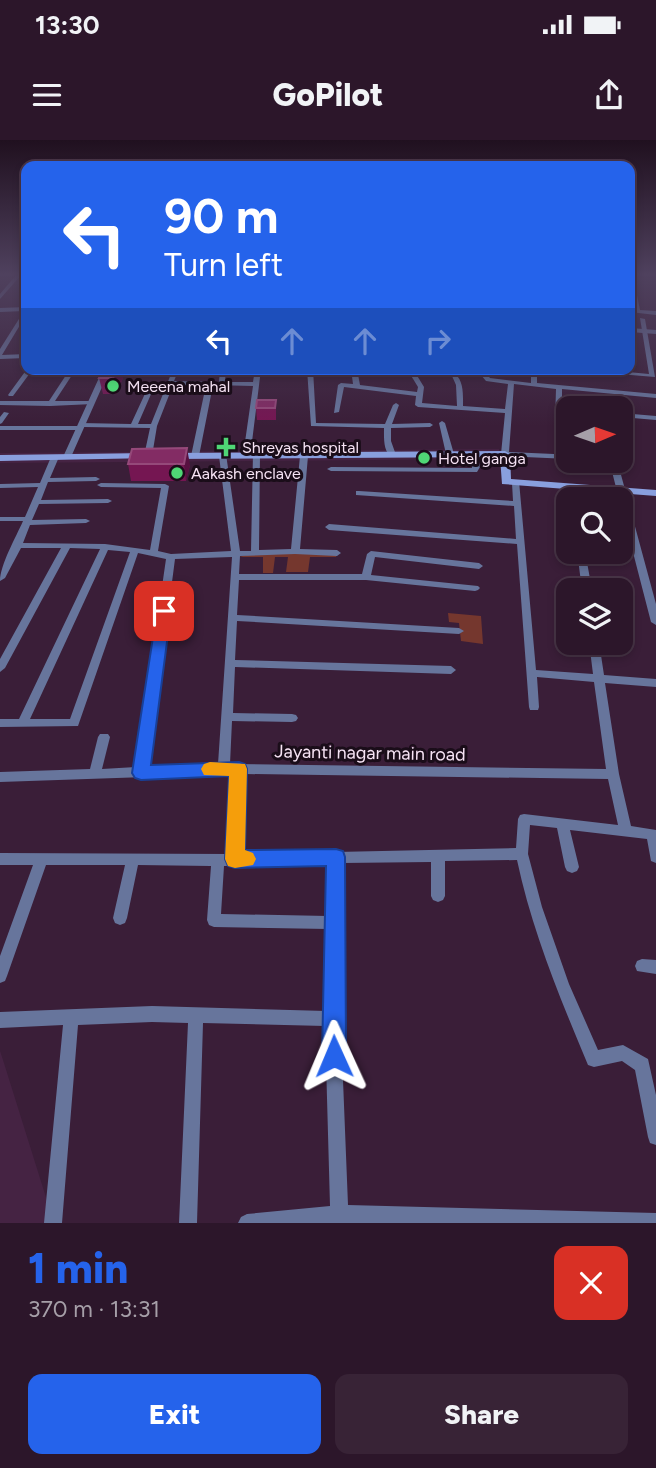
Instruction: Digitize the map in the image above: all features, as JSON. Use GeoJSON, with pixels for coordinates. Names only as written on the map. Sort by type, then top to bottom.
{"type":"FeatureCollection","features":[{"type":"Feature","properties":{"kind":"main road"},"geometry":{"type":"LineString","coordinates":[[0,457],[505,454],[506,482],[556,490]]}},
{"type":"Feature","properties":{"kind":"main road"},"geometry":{"type":"LineString","coordinates":[[633,492],[656,493]]}},
{"type":"Feature","properties":{"kind":"street"},"geometry":{"type":"LineString","coordinates":[[16,325],[3,344],[0,356],[21,356]]}},
{"type":"Feature","properties":{"kind":"street"},"geometry":{"type":"LineString","coordinates":[[635,374],[653,376],[642,325]]}},
{"type":"Feature","properties":{"kind":"street"},"geometry":{"type":"LineString","coordinates":[[635,330],[656,332]]}},
{"type":"Feature","properties":{"kind":"street"},"geometry":{"type":"LineString","coordinates":[[11,395],[26,375]]}},
{"type":"Feature","properties":{"kind":"street"},"geometry":{"type":"LineString","coordinates":[[50,404],[69,375]]}},
{"type":"Feature","properties":{"kind":"street"},"geometry":{"type":"LineString","coordinates":[[0,578],[18,545],[44,483],[81,426],[104,375]]}},
{"type":"Feature","properties":{"kind":"street"},"geometry":{"type":"LineString","coordinates":[[148,456],[154,426],[174,375]]}},
{"type":"Feature","properties":{"kind":"street"},"geometry":{"type":"LineString","coordinates":[[222,384],[223,375]]}},
{"type":"Feature","properties":{"kind":"street"},"geometry":{"type":"LineString","coordinates":[[255,552],[251,456],[257,375]]}},
{"type":"Feature","properties":{"kind":"street"},"geometry":{"type":"LineString","coordinates":[[310,375],[313,425],[430,425]]}},
{"type":"Feature","properties":{"kind":"street"},"geometry":{"type":"LineString","coordinates":[[355,375],[357,387]]}},
{"type":"Feature","properties":{"kind":"street"},"geometry":{"type":"LineString","coordinates":[[414,375],[421,387],[418,405],[509,411]]}},
{"type":"Feature","properties":{"kind":"street"},"geometry":{"type":"LineString","coordinates":[[484,375],[488,380],[656,396]]}},
{"type":"Feature","properties":{"kind":"street"},"geometry":{"type":"LineString","coordinates":[[534,375],[534,385]]}},
{"type":"Feature","properties":{"kind":"street"},"geometry":{"type":"LineString","coordinates":[[617,375],[621,394]]}},
{"type":"Feature","properties":{"kind":"street"},"geometry":{"type":"LineString","coordinates":[[455,376],[459,385],[460,408]]}},
{"type":"Feature","properties":{"kind":"street"},"geometry":{"type":"LineString","coordinates":[[511,382],[505,454],[556,457]]}},
{"type":"Feature","properties":{"kind":"street"},"geometry":{"type":"LineString","coordinates":[[171,383],[256,384]]}},
{"type":"Feature","properties":{"kind":"street"},"geometry":{"type":"LineString","coordinates":[[195,456],[210,383]]}},
{"type":"Feature","properties":{"kind":"street"},"geometry":{"type":"LineString","coordinates":[[133,426],[152,385]]}},
{"type":"Feature","properties":{"kind":"street"},"geometry":{"type":"LineString","coordinates":[[336,412],[341,385],[419,394]]}},
{"type":"Feature","properties":{"kind":"street"},"geometry":{"type":"LineString","coordinates":[[559,387],[559,396]]}},
{"type":"Feature","properties":{"kind":"street"},"geometry":{"type":"LineString","coordinates":[[2,403],[91,403]]}},
{"type":"Feature","properties":{"kind":"street"},"geometry":{"type":"LineString","coordinates":[[392,455],[387,441],[388,426],[397,405]]}},
{"type":"Feature","properties":{"kind":"street"},"geometry":{"type":"LineString","coordinates":[[0,422],[6,413]]}},
{"type":"Feature","properties":{"kind":"street"},"geometry":{"type":"LineString","coordinates":[[634,417],[655,420]]}},
{"type":"Feature","properties":{"kind":"street"},"geometry":{"type":"LineString","coordinates":[[442,423],[450,454]]}},
{"type":"Feature","properties":{"kind":"street"},"geometry":{"type":"LineString","coordinates":[[0,428],[154,426]]}},
{"type":"Feature","properties":{"kind":"street"},"geometry":{"type":"LineString","coordinates":[[331,469],[474,470],[473,454]]}},
{"type":"Feature","properties":{"kind":"street"},"geometry":{"type":"LineString","coordinates":[[223,456],[236,555],[224,769]]}},
{"type":"Feature","properties":{"kind":"street"},"geometry":{"type":"LineString","coordinates":[[295,551],[304,456]]}},
{"type":"Feature","properties":{"kind":"street"},"geometry":{"type":"LineString","coordinates":[[0,486],[99,482],[165,486],[154,552]]}},
{"type":"Feature","properties":{"kind":"street"},"geometry":{"type":"LineString","coordinates":[[516,483],[534,707]]}},
{"type":"Feature","properties":{"kind":"street"},"geometry":{"type":"LineString","coordinates":[[359,493],[518,504]]}},
{"type":"Feature","properties":{"kind":"street"},"geometry":{"type":"LineString","coordinates":[[36,502],[108,501]]}},
{"type":"Feature","properties":{"kind":"street"},"geometry":{"type":"LineString","coordinates":[[0,519],[86,521]]}},
{"type":"Feature","properties":{"kind":"street"},"geometry":{"type":"LineString","coordinates":[[328,527],[519,542]]}},
{"type":"Feature","properties":{"kind":"street"},"geometry":{"type":"LineString","coordinates":[[633,536],[656,622]]}},
{"type":"Feature","properties":{"kind":"street"},"geometry":{"type":"LineString","coordinates":[[18,545],[105,547],[154,552],[172,557],[295,551],[337,553]]}},
{"type":"Feature","properties":{"kind":"street"},"geometry":{"type":"LineString","coordinates":[[0,668],[67,547]]}},
{"type":"Feature","properties":{"kind":"street"},"geometry":{"type":"LineString","coordinates":[[23,723],[105,547]]}},
{"type":"Feature","properties":{"kind":"street"},"geometry":{"type":"LineString","coordinates":[[0,723],[74,723],[135,550]]}},
{"type":"Feature","properties":{"kind":"street"},"geometry":{"type":"LineString","coordinates":[[366,578],[371,554],[479,566]]}},
{"type":"Feature","properties":{"kind":"street"},"geometry":{"type":"LineString","coordinates":[[141,773],[172,557]]}},
{"type":"Feature","properties":{"kind":"street"},"geometry":{"type":"LineString","coordinates":[[0,560],[11,560]]}},
{"type":"Feature","properties":{"kind":"street"},"geometry":{"type":"LineString","coordinates":[[234,577],[366,578],[475,588]]}},
{"type":"Feature","properties":{"kind":"street"},"geometry":{"type":"LineString","coordinates":[[232,618],[459,631]]}},
{"type":"Feature","properties":{"kind":"street"},"geometry":{"type":"LineString","coordinates":[[596,655],[625,830]]}},
{"type":"Feature","properties":{"kind":"street"},"geometry":{"type":"LineString","coordinates":[[230,663],[451,670]]}},
{"type":"Feature","properties":{"kind":"street"},"geometry":{"type":"LineString","coordinates":[[533,673],[656,683]]}},
{"type":"Feature","properties":{"kind":"street"},"geometry":{"type":"LineString","coordinates":[[227,717],[292,718]]}},
{"type":"Feature","properties":{"kind":"street"},"geometry":{"type":"LineString","coordinates":[[95,774],[104,737]]}},
{"type":"Feature","properties":{"kind":"street","name":"Jayanti nagar main road"},"geometry":{"type":"LineString","coordinates":[[0,777],[224,769],[614,774]]}},
{"type":"Feature","properties":{"kind":"street"},"geometry":{"type":"LineString","coordinates":[[235,859],[239,769]]}},
{"type":"Feature","properties":{"kind":"street"},"geometry":{"type":"LineString","coordinates":[[656,857],[655,835],[524,819],[522,853],[541,928],[582,1035],[594,1059],[623,1053],[638,1060],[652,1099],[656,1137]]}},
{"type":"Feature","properties":{"kind":"street"},"geometry":{"type":"LineString","coordinates":[[562,824],[572,867]]}},
{"type":"Feature","properties":{"kind":"street"},"geometry":{"type":"LineString","coordinates":[[0,859],[218,860],[522,853]]}},
{"type":"Feature","properties":{"kind":"street"},"geometry":{"type":"LineString","coordinates":[[438,855],[438,896]]}},
{"type":"Feature","properties":{"kind":"street"},"geometry":{"type":"LineString","coordinates":[[336,857],[333,1019],[339,1219]]}},
{"type":"Feature","properties":{"kind":"street"},"geometry":{"type":"LineString","coordinates":[[0,976],[42,858]]}},
{"type":"Feature","properties":{"kind":"street"},"geometry":{"type":"LineString","coordinates":[[120,918],[133,859]]}},
{"type":"Feature","properties":{"kind":"street"},"geometry":{"type":"LineString","coordinates":[[218,860],[214,920],[335,923]]}},
{"type":"Feature","properties":{"kind":"street"},"geometry":{"type":"LineString","coordinates":[[0,1020],[152,1014],[333,1019]]}},
{"type":"Feature","properties":{"kind":"street"},"geometry":{"type":"LineString","coordinates":[[188,1223],[196,1016]]}},
{"type":"Feature","properties":{"kind":"street"},"geometry":{"type":"LineString","coordinates":[[53,1223],[71,1018]]}},
{"type":"Feature","properties":{"kind":"street"},"geometry":{"type":"LineString","coordinates":[[247,1223],[339,1219],[656,1222]]}},
{"type":"Feature","properties":{"kind":"shaded area"},"geometry":{"type":"Polygon","coordinates":[[[499,449],[500,459],[0,463],[0,453],[499,449]]]}},
{"type":"Feature","properties":{"kind":"shaded area"},"geometry":{"type":"Polygon","coordinates":[[[255,553],[337,554],[336,557],[310,557],[308,572],[286,572],[288,557],[275,557],[273,573],[263,573],[263,557],[239,557],[255,553]]]}},
{"type":"Feature","properties":{"kind":"shaded area"},"geometry":{"type":"Polygon","coordinates":[[[448,613],[481,616],[483,644],[461,641],[459,623],[449,622],[448,613]]]}},
{"type":"Feature","properties":{"kind":"shaded area"},"geometry":{"type":"Polygon","coordinates":[[[0,1051],[3,1060],[54,1223],[0,1223],[0,1051]]]}},
{"type":"Feature","properties":{"kind":"building"},"geometry":{"type":"Polygon","coordinates":[[[101,375],[114,375],[113,378],[99,378],[101,375]]]}},
{"type":"Feature","properties":{"kind":"building"},"geometry":{"type":"Polygon","coordinates":[[[257,400],[276,400],[275,408],[256,408],[257,400]]]}},
{"type":"Feature","properties":{"kind":"building"},"geometry":{"type":"Polygon","coordinates":[[[187,448],[184,464],[128,464],[132,449],[187,448]]]}},
{"type":"Feature","properties":{"kind":"slow traffic"},"geometry":{"type":"LineString","coordinates":[[210,769],[239,769],[235,859],[246,859]]}},
{"type":"Feature","properties":{"kind":"place","name":"Meeena mahal"},"geometry":{"type":"Point","coordinates":[113,386]}},
{"type":"Feature","properties":{"kind":"place","name":"Shreyas hospital"},"geometry":{"type":"Point","coordinates":[226,447]}},
{"type":"Feature","properties":{"kind":"place","name":"Hotel ganga"},"geometry":{"type":"Point","coordinates":[424,458]}},
{"type":"Feature","properties":{"kind":"place","name":"Aakash enclave"},"geometry":{"type":"Point","coordinates":[177,473]}},
{"type":"Feature","properties":{"kind":"route"},"geometry":{"type":"LineString","coordinates":[[164,611],[141,773],[239,769],[235,859],[336,857],[334,1056]]}}]}
